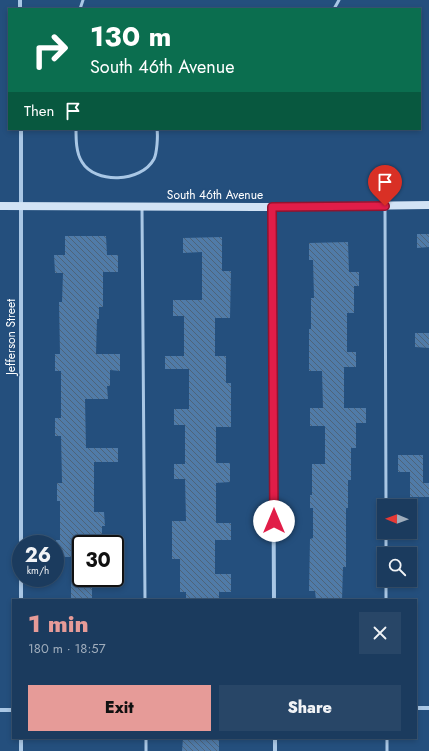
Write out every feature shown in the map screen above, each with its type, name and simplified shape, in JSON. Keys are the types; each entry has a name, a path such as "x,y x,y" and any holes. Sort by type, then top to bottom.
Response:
{"street":[{"name":"Jefferson Street","path":"21,130 21,535"},
{"name":"South 46th Avenue","path":"0,206 272,207 429,205"},
{"path":"272,207 274,599"},
{"path":"21,587 21,599"},
{"path":"417,708 429,708"},
{"path":"0,710 12,710"},
{"path":"21,739 21,751"},
{"path":"275,739 275,751"}],"lane":[{"path":"76,130 77,145 82,162 94,173 115,178 133,176 145,169 154,159 157,130"},
{"path":"385,206 386,499"},
{"path":"142,207 145,599"},
{"path":"386,587 386,599"},
{"path":"146,739 146,751"},
{"path":"387,739 387,751"}],"building":[{"path":"417,234 429,234 429,247 417,248"},
{"path":"65,236 106,236 107,255 118,255 118,272 103,272 103,307 99,307 99,319 97,319 96,354 120,354 120,371 110,370 110,386 107,386 108,399 85,399 86,448 118,448 118,462 94,462 94,512 104,512 105,526 102,526 102,535 72,535 72,557 64,557 64,535 60,535 60,501 57,501 57,483 62,483 61,436 55,436 55,418 61,418 61,371 55,371 55,354 60,354 59,302 62,302 63,273 55,273 54,255 65,255"},
{"path":"222,237 222,271 231,271 230,318 215,318 215,356 226,356 226,383 231,383 231,427 216,427 216,463 230,463 230,482 216,483 216,523 231,523 231,540 215,540 215,574 231,574 231,592 219,592 219,599 186,599 186,592 180,592 180,559 172,559 172,521 186,521 185,479 174,479 174,464 185,464 185,425 174,425 174,409 189,409 189,369 165,369 165,356 184,356 184,316 173,316 173,300 202,300 202,252 183,253 183,238"},
{"path":"348,242 349,272 359,272 359,286 354,286 354,313 347,313 347,352 356,352 356,367 344,367 344,408 366,408 366,423 356,423 356,448 351,448 351,480 348,480 348,508 346,508 346,567 343,567 342,599 316,599 315,591 309,591 310,539 313,538 313,508 310,508 310,495 312,495 312,464 325,464 325,426 310,426 310,408 323,408 322,371 309,371 311,298 314,298 313,260 309,260 309,243"},
{"path":"415,333 429,333 429,348 415,347"},
{"path":"398,455 423,455 423,483 429,483 429,497 410,497 410,472 398,472"},
{"path":"71,578 72,587 92,587 92,599 71,599"},
{"path":"183,739 219,739 219,751 182,751"}],"route":[{"path":"274,521 272,207 385,206"}]}
